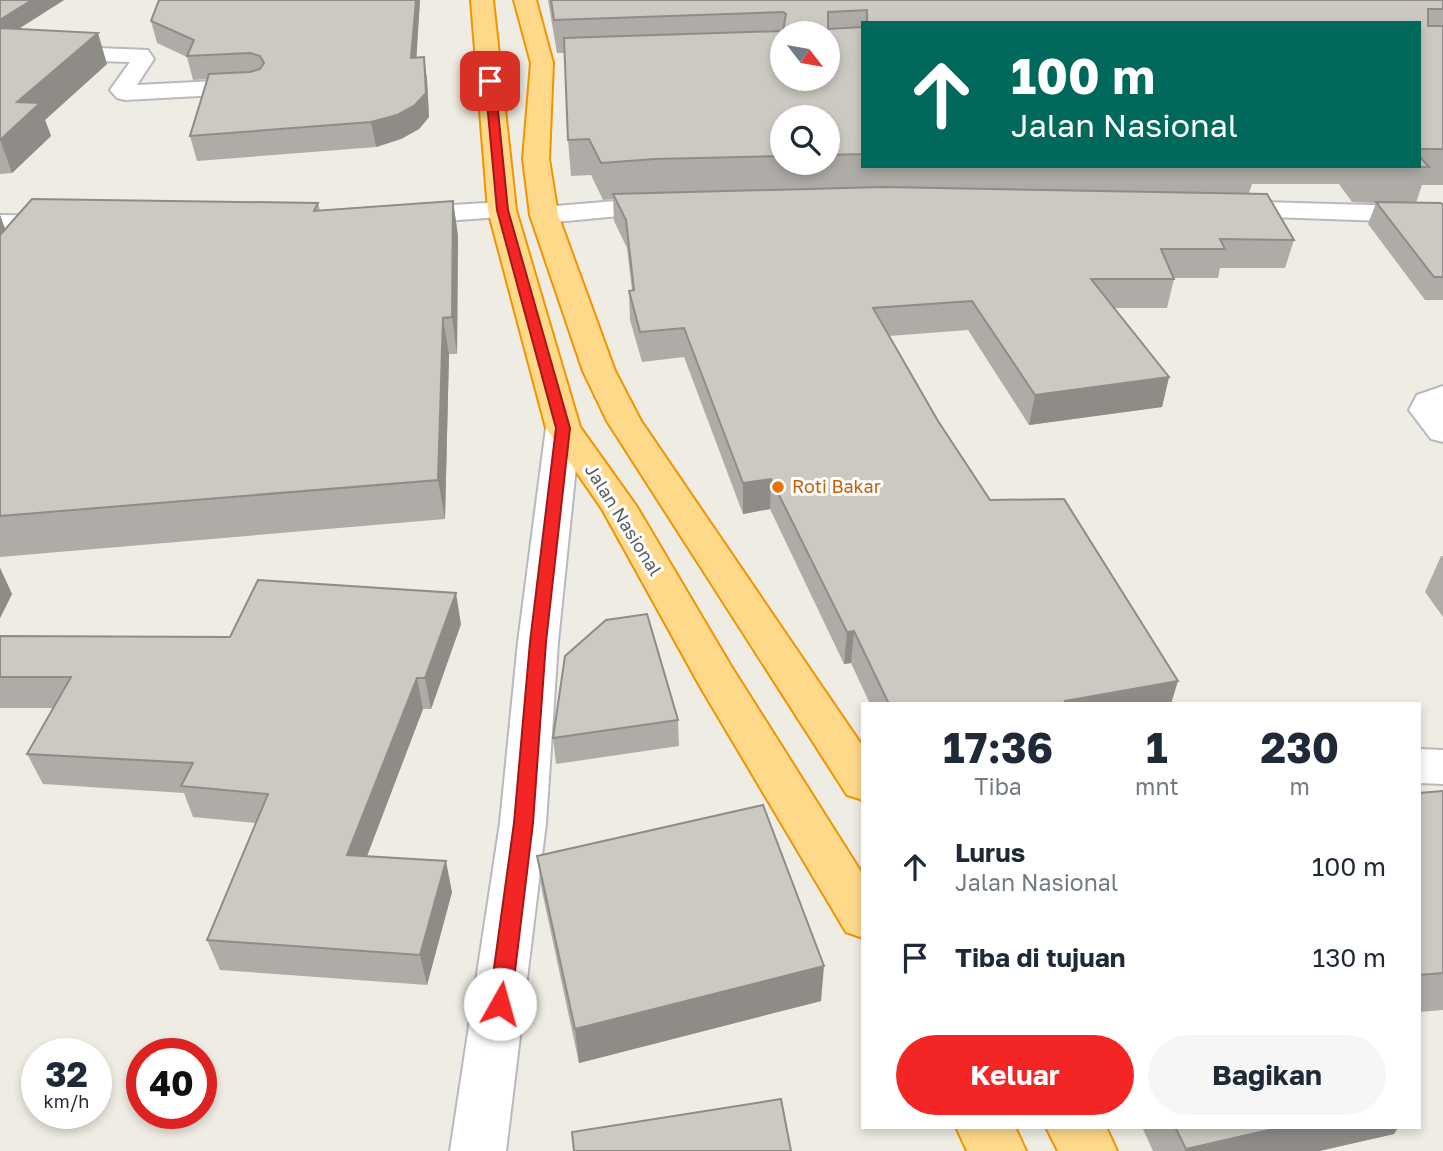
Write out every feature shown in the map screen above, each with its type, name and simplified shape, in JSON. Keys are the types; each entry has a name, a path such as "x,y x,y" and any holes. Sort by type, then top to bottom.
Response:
{"highway":[{"name":"Jalan Nasional","path":"482,0 500,186 563,428 619,507 716,677 861,914"},
{"path":"525,0 542,63 538,167 544,215 599,371 624,421 861,780"},
{"path":"542,63 570,62"},
{"path":"985,1129 998,1151"},
{"path":"1075,1129 1089,1151"}],"street":[{"path":"0,51 140,55 143,59 122,90 125,93 254,86"},
{"path":"383,217 500,186"},
{"path":"544,215 644,205 694,204"},
{"path":"1199,208 1443,215"},
{"path":"0,223 89,224"},
{"path":"9,254 35,224"},
{"path":"1443,396 1429,402 1426,410 1443,432"},
{"path":"478,1151 523,823 538,642 563,428"},
{"path":"1421,766 1443,766"}],"building":[{"path":"0,0 32,0 0,20"},
{"path":"159,0 416,0 411,58 424,57 426,93 415,105 397,115 371,122 190,136 209,74 250,72 260,69 264,63 260,56 250,53 187,56 194,40 151,21"},
{"path":"551,0 1443,0 1443,9 1428,9 1428,26 1443,26 1443,149 1421,149 1421,21 867,21 867,10 828,12 828,21 785,21 786,14 554,20"},
{"path":"861,27 861,154 840,155 840,105 770,105 770,156 601,163 589,139 568,140 564,38 770,31 770,91 840,91 840,28"},
{"path":"0,28 98,33 17,102 40,103 0,140"},
{"path":"1421,158 1429,167 1421,167"},
{"path":"883,187 1267,194 1294,240 1220,239 1225,249 1161,249 1174,279 1091,279 1169,377 1035,395 972,301 873,308 938,421 990,500 1064,499 1178,681 1066,702 888,702 854,631 847,632 771,479 743,483 684,328 640,332 629,291 634,290 626,220 613,194"},
{"path":"32,199 318,203 314,211 453,201 452,317 443,318 438,480 0,516 0,235"},
{"path":"1376,202 1443,205 1443,277 1434,277"},
{"path":"258,580 456,593 425,678 417,678 347,855 446,861 420,955 207,940 268,794 181,786 193,763 27,754 71,677 0,677 0,636 230,637"},
{"path":"647,614 678,720 553,738 565,656 606,620"},
{"path":"1443,791 1443,973 1421,975 1421,793"},
{"path":"763,805 824,966 575,1029 537,856"},
{"path":"781,1099 791,1151 574,1151 572,1132"},
{"path":"1176,1129 1273,1129 1186,1149"}],"place":[{"name":"Roti Bakar","path":"778,487"}],"route":[{"path":"490,81 502,210 563,428 538,642 523,823 500,1004"}]}
